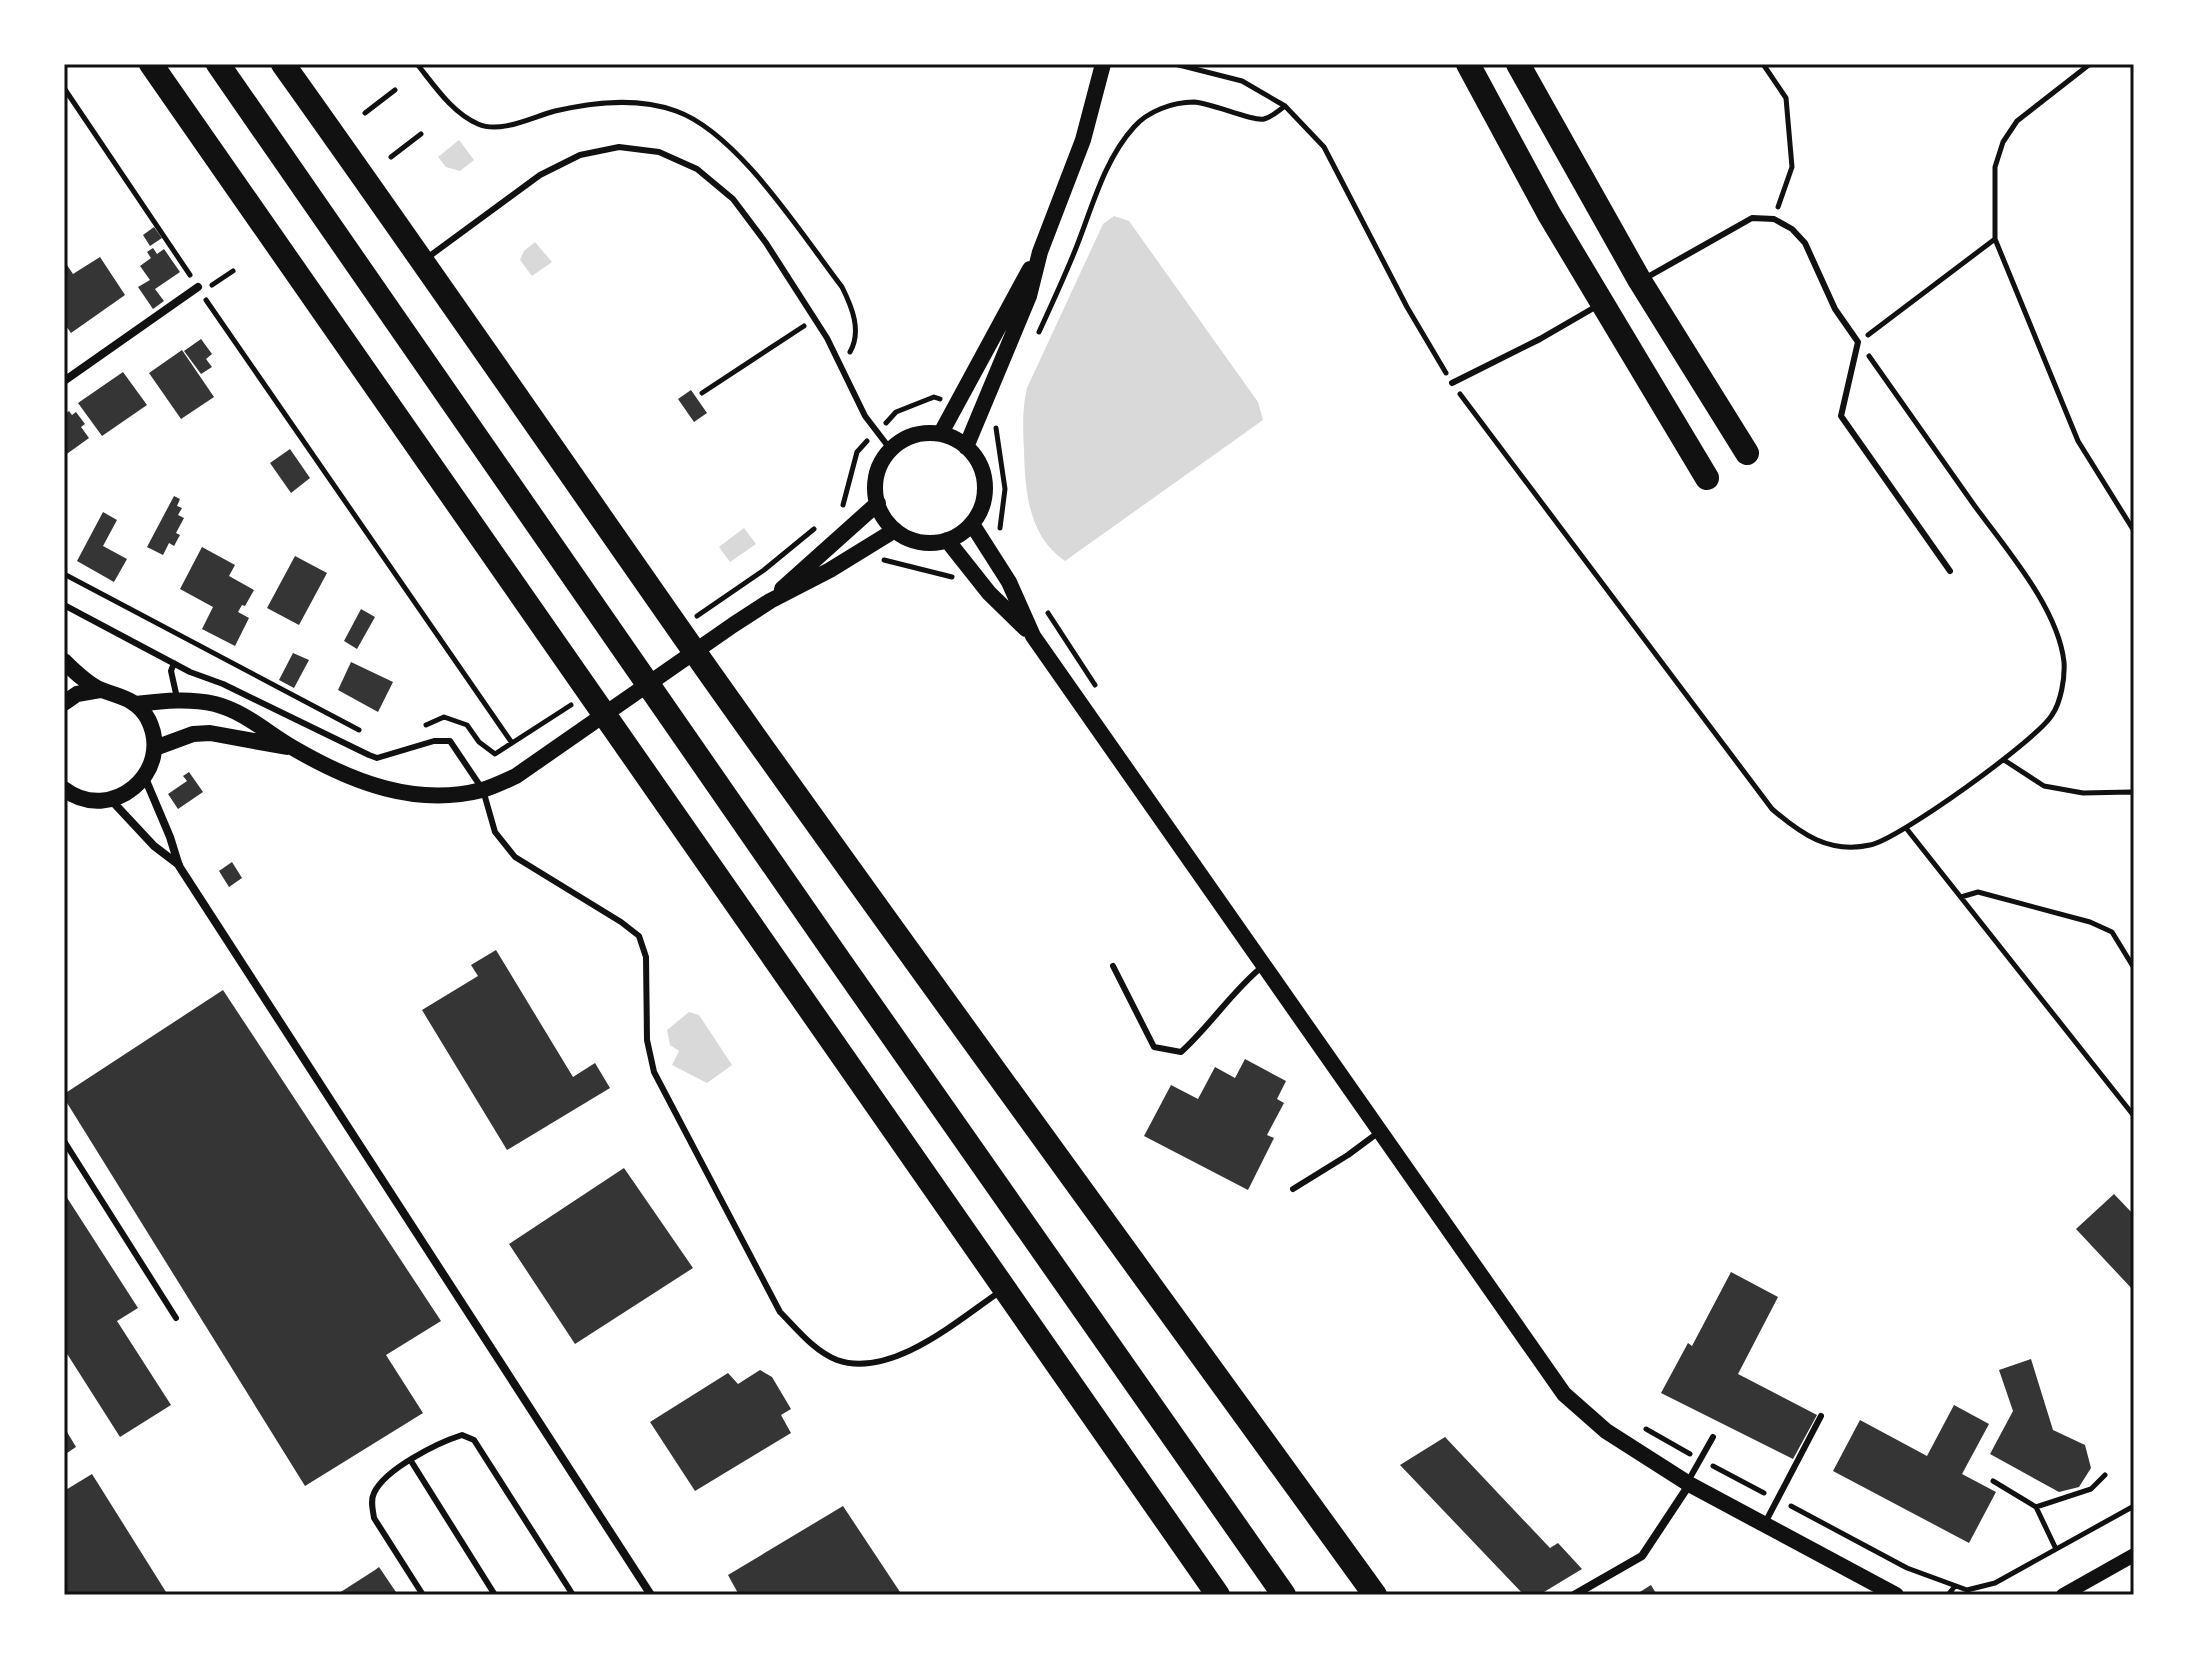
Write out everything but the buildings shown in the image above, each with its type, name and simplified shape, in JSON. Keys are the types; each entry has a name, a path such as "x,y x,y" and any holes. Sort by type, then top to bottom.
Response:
{"highway":[{"path":"151,64 1218,1595"},
{"path":"218,64 1284,1595"},
{"path":"283,64 424,260 675,624 1375,1595"},
{"path":"1468,64 1549,214 1707,478"},
{"path":"1518,64 1640,281 1747,453"}],"main road":[{"path":"966,447 1029,296 1040,252 1083,140 1103,64"},
{"path":"941,433 1040,252"},
{"path":"921,433 941,433 966,447 975,456 985,480 984,502 972,524 947,540 917,541 895,530 878,503 876,478 891,450 921,433"},
{"path":"770,601 878,503"},
{"path":"972,524 997,547 1033,636"},
{"path":"136,704 191,699 235,711 267,728 293,748 358,781 398,794 446,796 483,790 516,776 770,601 830,570 895,530"},
{"path":"947,540 989,593 1033,636 1564,1394 1606,1431 1688,1484 1896,1595"},
{"path":"64,661 82,679 100,690 119,694 136,704 147,718 155,748 145,778 130,792 112,801 68,796"},
{"path":"64,703 77,694 100,690"},
{"path":"155,748 193,734 210,733 293,748"}],"street":[{"path":"64,381 198,287"},
{"path":"145,778 179,866 651,1595"},
{"path":"112,801 154,846 179,866"},
{"path":"1574,1595 1642,1556 1688,1484"},
{"path":"2063,1595 2134,1555"}],"lane":[{"path":"424,260 540,175 580,155 619,147 659,152 697,169 733,199 766,243 815,319 865,416 891,450"},
{"path":"1640,281 1752,218 1774,219 1792,229 1805,243 1835,309 1858,342 1841,416 1950,571"},
{"path":"1452,383 1602,304"},
{"path":"64,605 174,663 377,758 434,741 450,741 483,790 495,832 515,857 639,936 646,957 647,1040 654,1072 780,1312 808,1341 838,1360 873,1363 917,1348 1005,1288"},
{"path":"174,663 171,671 177,700"},
{"path":"1113,966 1154,1047 1181,1052 1207,1029 1243,982 1263,966"},
{"path":"1293,1189 1379,1132"},
{"path":"64,1141 176,1318"},
{"path":"1764,1525 1821,1416"},
{"path":"423,1595 374,1518 371,1503 386,1476 441,1441 462,1435 474,1440 573,1595"},
{"path":"1688,1484 1713,1437"},
{"path":"411,1461 495,1595"}],"path":[{"path":"1175,64 1242,81 1285,106 1324,147 1407,307 1452,383 1772,809 1802,835 1842,848 1872,845 1906,828 2004,760 2026,744 2053,715 2061,692 2064,663 2053,621 2021,571 1858,342 1995,239"},
{"path":"1763,64 1786,98 1792,167 1774,219"},
{"path":"2090,64 2017,121 2003,142 1995,167 1995,239 2078,441 2134,531"},
{"path":"64,88 198,287"},
{"path":"365,113 395,90"},
{"path":"1034,343 1074,253 1096,193 1118,149 1134,126 1175,103 1196,102 1224,107 1260,120 1269,118 1285,106"},
{"path":"391,157 421,134"},
{"path":"233,271 201,292 512,743 495,754 479,742 467,725 444,717 419,727"},
{"path":"840,366 853,348 856,330 854,309 842,287"},
{"path":"702,393 815,319"},
{"path":"995,423 1005,489 997,547"},
{"path":"853,523 843,507 857,452 877,432"},
{"path":"869,547 878,559 954,577 968,567"},
{"path":"64,574 369,735"},
{"path":"1044,608 1103,696"},
{"path":"2004,760 2044,786 2083,793 2134,794"},
{"path":"1906,828 2134,1116"},
{"path":"1961,897 1978,892 2090,922 2112,932 2134,968"},
{"path":"1635,1423 1907,1568 1965,1592 1995,1583 2134,1506"},
{"path":"2036,1507 2091,1489 2105,1475"},
{"path":"1993,1481 2036,1507 2056,1549"},
{"path":"1948,1595 1955,1586"}],"shaded area":[{"path":"459,140 474,160 460,171 446,167 438,157"},
{"path":"1114,216 1129,221 1258,402 1263,420 1065,561 1043,539 1031,511 1025,465 1024,403 1027,388 1103,224"},
{"path":"535,242 552,262 532,276 520,260 524,251"},
{"path":"744,528 756,544 730,562 719,547"},
{"path":"689,1012 699,1015 732,1065 707,1083 672,1065 679,1051 670,1045 667,1030"}]}
